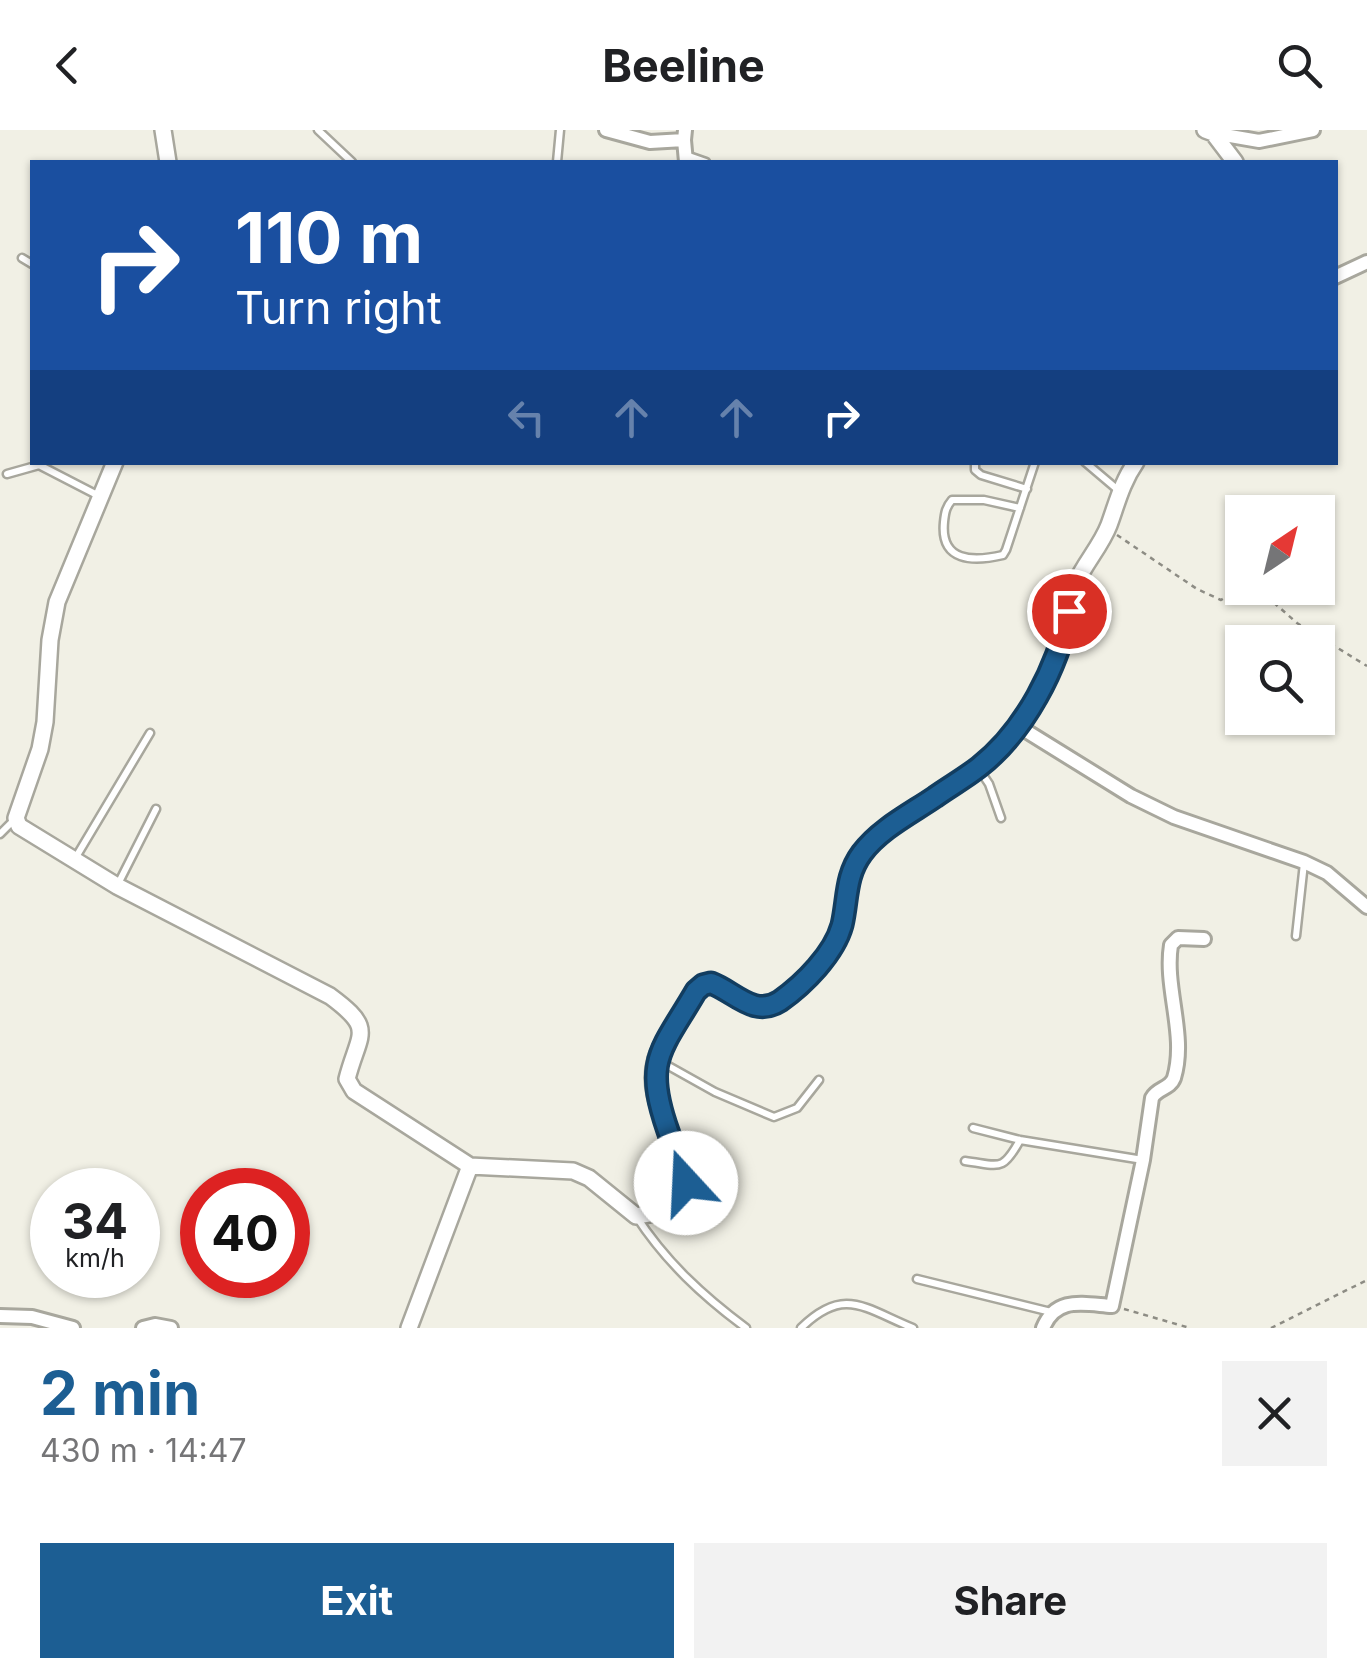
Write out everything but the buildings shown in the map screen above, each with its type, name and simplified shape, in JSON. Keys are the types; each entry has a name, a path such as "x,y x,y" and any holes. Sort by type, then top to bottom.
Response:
{"street":[{"path":"163,130 168,160"},
{"path":"606,130 685,147"},
{"path":"1209,131 1260,141 1314,130"},
{"path":"1209,131 1231,160"},
{"path":"1338,276 1367,262"},
{"path":"114,465 57,602 50,640 45,722 28,789 16,818 25,832 117,886 330,996 360,1022 361,1037 347,1078 354,1091 470,1166 573,1171 589,1178 636,1216 668,1211 682,1201 686,1183 683,1161 670,1138 656,1094 656,1059 703,985 719,986 752,1007 781,1000 836,942 847,884 853,865 866,847 978,768 1018,726 1064,639 1076,584 1108,528 1119,492 1134,465"},
{"path":"1018,726 1174,818 1304,862 1327,874 1367,907"},
{"path":"1043,1328 1051,1312 1066,1303 1112,1306 1152,1098 1174,1078 1178,1036 1171,945 1178,938 1204,939"},
{"path":"409,1328 470,1166"},
{"path":"0,1316 32,1317 73,1328"},
{"path":"143,1328 155,1324 170,1328"}],"lane":[{"path":"318,130 350,160"},
{"path":"557,160 560,130"},
{"path":"22,258 30,263"},
{"path":"6,474 39,465 102,497"},
{"path":"975,465 982,475 1027,489"},
{"path":"1020,508 984,500 952,500 945,510 946,546 955,555 966,558 1003,555 1027,489 1034,465"},
{"path":"1088,465 1119,492"},
{"path":"74,862 150,734"},
{"path":"978,768 989,784 1001,818"},
{"path":"117,886 156,809"},
{"path":"0,834 16,818"},
{"path":"1296,936 1304,862"},
{"path":"656,1059 715,1092 774,1117 797,1108 819,1080"},
{"path":"973,1128 1020,1140 1143,1160"},
{"path":"965,1161 1000,1165 1007,1162 1020,1140"},
{"path":"636,1216 654,1245 682,1275 746,1328"},
{"path":"918,1279 1051,1312"},
{"path":"801,1328 818,1311 843,1302 913,1328"}],"path":[{"path":"1108,528 1209,595 1222,600 1233,593 1254,593 1272,601 1297,623 1367,666"},
{"path":"1270,1328 1367,1280"},
{"path":"1112,1306 1190,1328"}],"route":[{"path":"686,1183 683,1161 670,1138 656,1094 656,1059 696,991 711,983 752,1007 768,1006 781,1000 821,962 836,942 853,865 866,847 890,827 978,768 1018,726 1053,664 1064,639 1069,611"}]}
